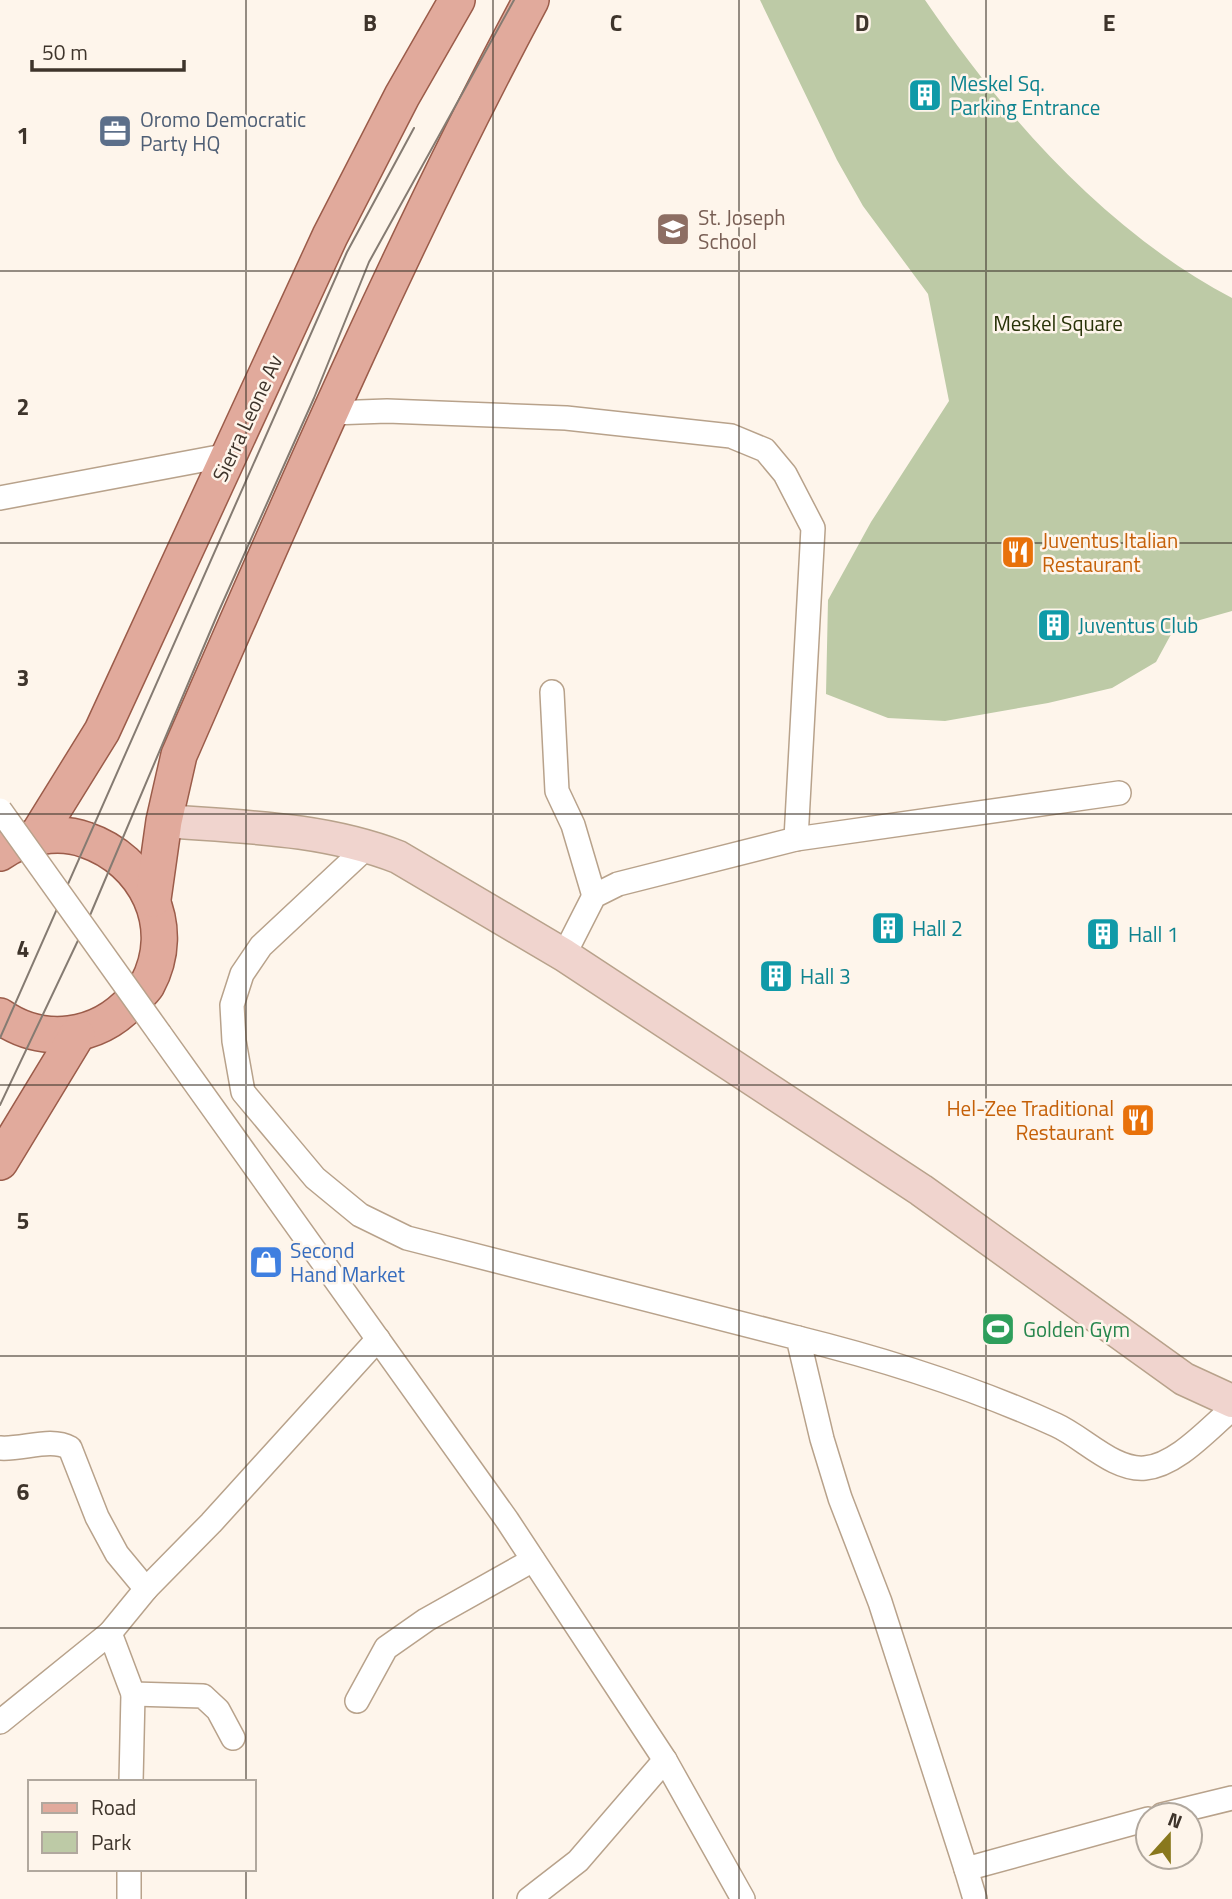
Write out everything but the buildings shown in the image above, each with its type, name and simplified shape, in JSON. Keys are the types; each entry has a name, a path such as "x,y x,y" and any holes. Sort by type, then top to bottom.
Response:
{"main road":[{"name":"Sierra Leone Av","path":"37,836 102,731 330,236 402,96 457,0"},
{"path":"0,1016 14,1026 45,1035 77,1035 118,1017 147,985 159,943 153,899 164,821 179,755 401,256 464,125 531,0"},
{"path":"0,853 37,836 73,835 107,847 134,869 153,899"},
{"path":"0,1162 77,1035"}],"street":[{"path":"332,414 387,411 566,418 731,436 765,450 785,474 813,528 796,839"},
{"path":"0,498 229,455"},
{"path":"552,692 557,791 573,825 594,895"},
{"path":"564,956 582,914 594,895 618,884 796,839 1119,793"},
{"path":"0,810 533,1560 665,1760 743,1899"},
{"path":"164,821 309,832 368,846 398,857 564,956 921,1190 1184,1379 1232,1401"},
{"path":"368,846 261,946 242,974 232,1006 234,1041 243,1092 315,1178 359,1216 407,1238 798,1338 927,1374 992,1396 1064,1429 1125,1466 1143,1469 1164,1465 1232,1409"},
{"path":"798,1338 840,1498 880,1602 975,1899"},
{"path":"0,1721 110,1633 146,1589 211,1523 378,1339"},
{"path":"0,1448 17,1450 61,1443 70,1448 97,1517 117,1554 146,1589"},
{"path":"357,1701 386,1648 426,1620 533,1560"},
{"path":"110,1633 133,1694 131,1780"},
{"path":"133,1694 203,1696 218,1710 233,1738"},
{"path":"529,1899 578,1861 665,1760"},
{"path":"1204,1805 1232,1798"},
{"path":"966,1869 1134,1823"},
{"path":"129,1899 130,1871"}],"green space":[{"name":"Meskel Square","path":"760,0 925,0 989,86 1061,168 1142,240 1186,271 1232,298 1232,611 1175,627 1156,662 1112,688 1048,703 945,721 888,718 826,694 828,600 871,522 949,401 928,294 863,206 837,160"}],"tram line":[{"path":"0,1105 91,913 218,613 314,398 369,262 514,0"},
{"path":"0,1038 347,252 414,128"}],"place":[{"name":"Meskel Sq. Parking Entrance","path":"925,95"},
{"name":"Oromo Democratic Party HQ","path":"115,131"},
{"name":"St. Joseph School","path":"673,229"},
{"name":"Juventus Italian Restaurant","path":"1018,552"},
{"name":"Juventus Club","path":"1054,625"},
{"name":"Hall 2","path":"888,928"},
{"name":"Hall 1","path":"1103,934"},
{"name":"Hall 3","path":"776,976"},
{"name":"Hel-Zee Traditional Restaurant","path":"1138,1120"},
{"name":"Second Hand Market","path":"266,1262"},
{"name":"Golden Gym","path":"998,1329"}]}
